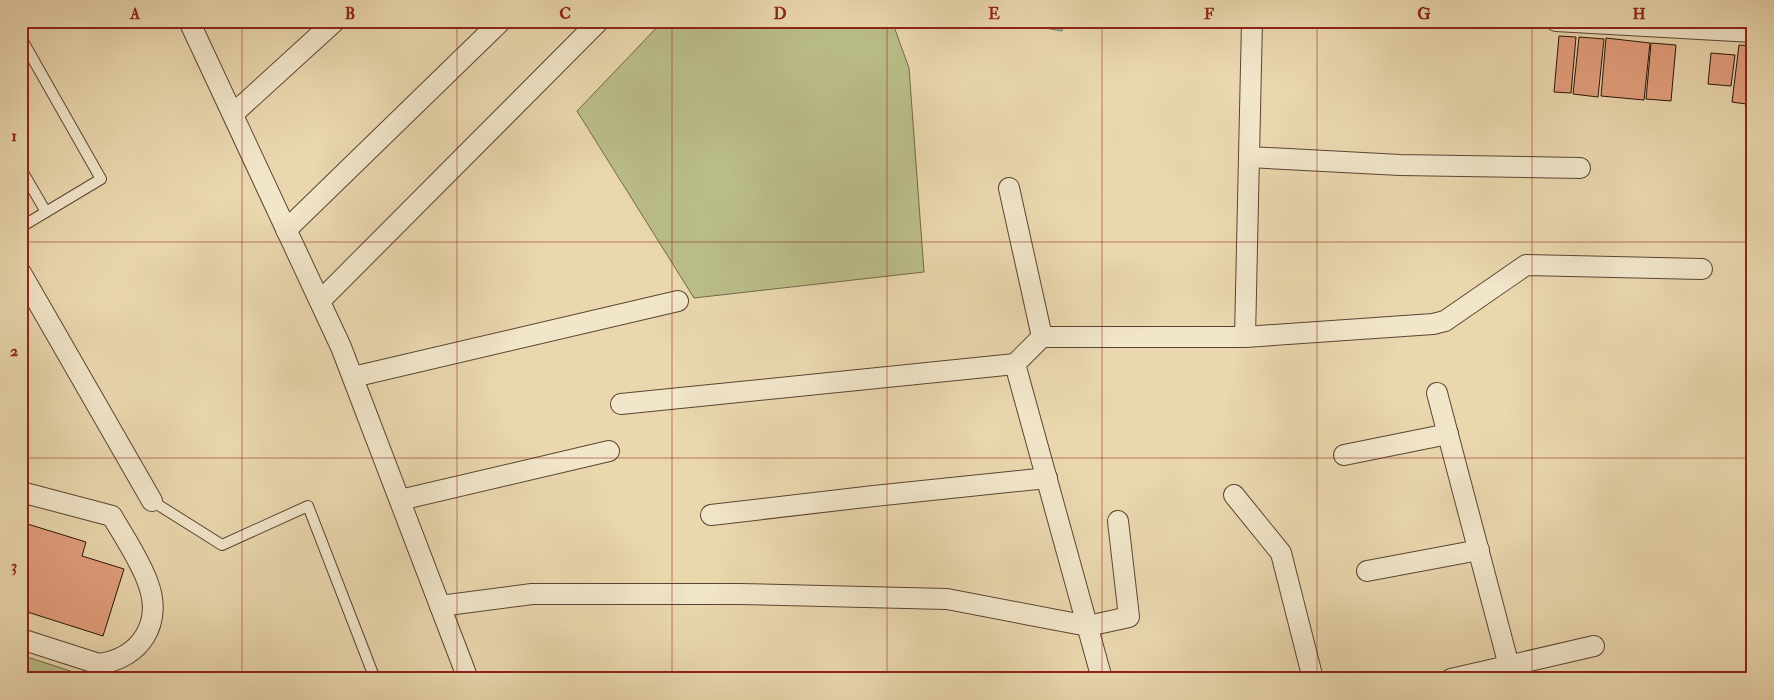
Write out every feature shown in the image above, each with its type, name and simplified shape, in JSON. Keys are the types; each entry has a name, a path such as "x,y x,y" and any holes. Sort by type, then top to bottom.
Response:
{"street":[{"path":"233,114 336,21"},
{"path":"286,230 500,21"},
{"path":"320,301 599,21"},
{"path":"1245,337 1252,21"},
{"path":"1556,21 1753,32"},
{"path":"189,22 320,301 353,377 468,679"},
{"path":"1249,157 1400,165 1580,168"},
{"path":"1010,188 1042,337"},
{"path":"621,404 1015,364 1042,337 1245,337 1433,324 1444,321 1526,265 1702,269"},
{"path":"21,273 152,501"},
{"path":"353,377 678,301"},
{"path":"1015,364 1102,679"},
{"path":"1438,392 1509,666"},
{"path":"1344,455 1448,434"},
{"path":"400,500 608,451"},
{"path":"711,515 1047,478"},
{"path":"21,492 112,516 146,576 153,604 151,621 144,639 130,653 113,662 99,664 21,639"},
{"path":"1234,495 1281,553 1313,679"},
{"path":"440,606 532,594 740,594 947,599 1088,626 1129,617 1118,521"},
{"path":"1368,571 1479,550"},
{"path":"1451,679 1594,646"}],"lane":[{"path":"21,38 101,179 21,227"},
{"path":"21,169 46,212"},
{"path":"152,501 222,545 308,506 375,679"}],"green space":[{"path":"663,21 892,21 909,68 924,272 694,298 577,111"},
{"path":"21,655 95,679 24,679 21,677"}],"water":[{"path":"1004,21 1062,21 1062,31"}],"building":[{"path":"1559,36 1576,37 1571,93 1554,92"},
{"path":"1579,37 1604,39 1598,97 1573,94"},
{"path":"1606,38 1650,43 1644,100 1601,96"},
{"path":"1651,43 1676,45 1671,101 1646,99"},
{"path":"1739,45 1753,46 1753,105 1732,102"},
{"path":"1711,53 1735,55 1731,86 1708,84"},
{"path":"21,522 86,542 82,556 124,569 103,636 21,610"}]}
